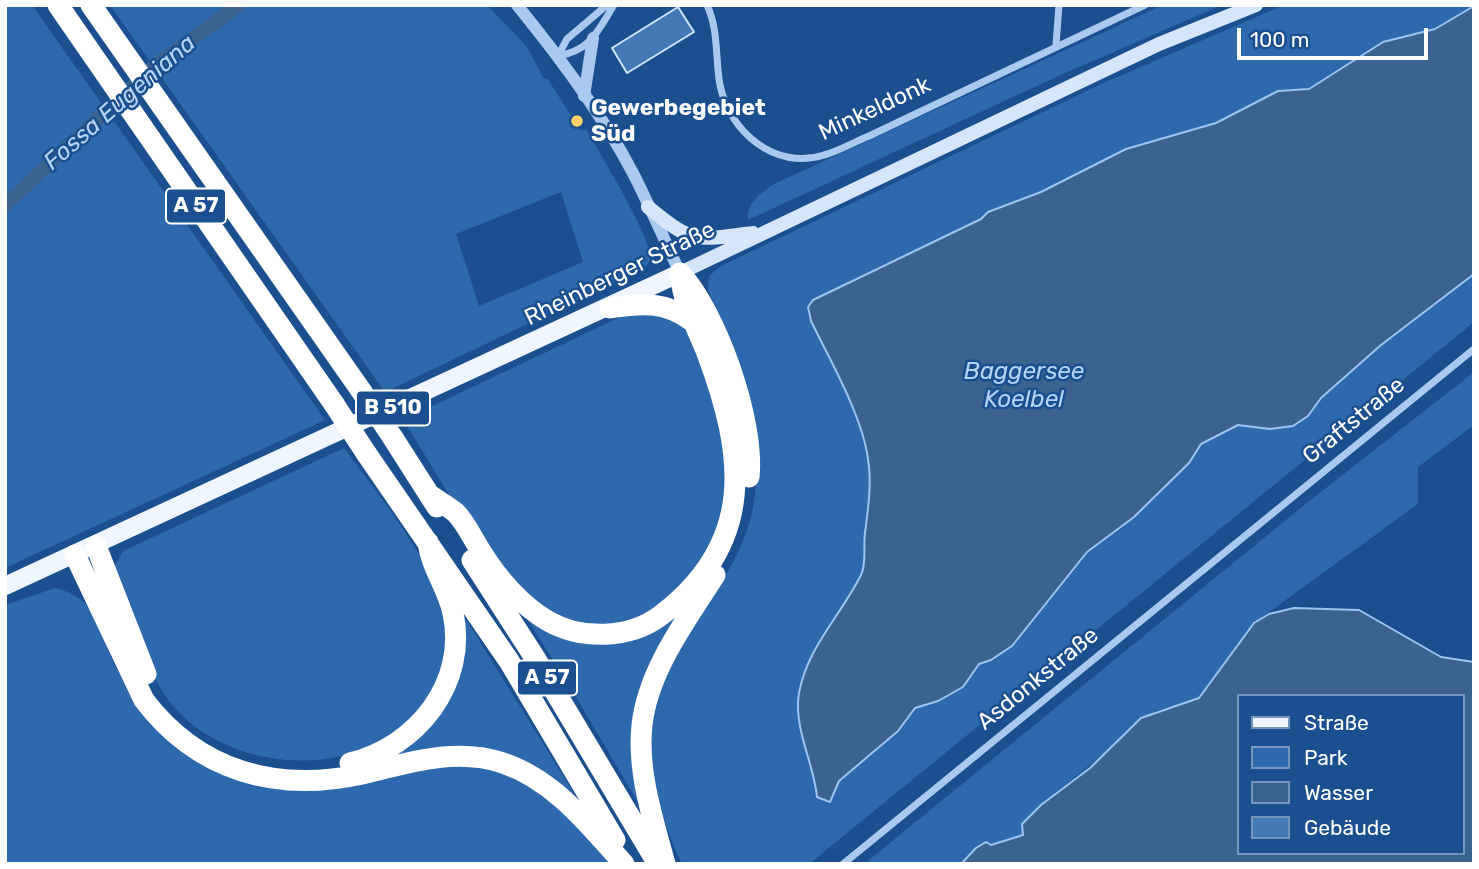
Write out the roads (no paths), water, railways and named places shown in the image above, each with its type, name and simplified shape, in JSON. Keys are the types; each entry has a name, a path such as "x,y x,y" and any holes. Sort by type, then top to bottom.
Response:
{"highway":[{"name":"A 57","path":"91,5 393,438 535,658 658,864"},
{"name":"A 57","path":"63,12 509,661 626,864"},
{"path":"430,495 457,514 488,563 523,602 551,623 584,634 628,631 654,620 674,605 704,571 721,543 736,492 737,468 733,438 706,351 683,296 680,273"},
{"path":"665,864 648,797 641,755 642,725 647,700 674,640 727,558 744,515 751,466 749,435 715,328 695,289 680,273"},
{"path":"610,308 648,303 663,305 692,321"},
{"path":"96,546 133,645 162,705 204,742 234,756 260,764 312,768 371,757 396,744 437,704 449,679 456,638 453,612 443,584 430,561 429,542"},
{"path":"75,555 144,701 158,719 192,749 235,769 296,781 323,781 441,757 492,760 535,778 566,801 626,864"}],"main road":[{"name":"Rheinberger Straße","path":"5,586 610,308 765,231 1159,44 1256,5"},
{"path":"648,207 680,233 702,239 765,231"}],"street":[{"path":"517,5 558,56 622,155 680,273"},
{"path":"558,56 567,39 607,5"},
{"path":"558,56 579,52 593,38 614,5"},
{"name":"Minkeldonk","path":"707,5 715,28 720,83 732,118 750,139 764,148 796,157 823,156 1144,5"},
{"path":"1056,45 1059,5"},
{"path":"584,96 593,38"},
{"name":"Graftstraße","path":"1258,523 1474,349"},
{"name":"Asdonkstraße","path":"843,864 1258,523"}],"water":[{"name":"Baggersee Koelbel","path":"1474,6 1474,274 1381,345 1321,398 1308,416 1293,426 1270,429 1238,425 1201,444 1189,463 1134,517 1087,552 1012,646 991,660 979,664 963,687 938,701 915,708 898,731 839,781 830,802 817,797 801,732 799,693 809,661 863,570 870,478 865,442 859,424 811,321 808,307 813,300 981,219 988,212 1041,192 1126,149 1216,123 1278,91 1309,89 1383,42 1435,29"},
{"path":"1294,608 1359,610 1441,657 1474,662 1474,864 961,864 976,848 986,842 991,845 1023,835 1022,824 1041,805 1090,768 1141,718 1199,698 1254,623 1269,614"}],"waterway":[{"name":"Fossa Eugeniana","path":"5,205 156,65 239,5"}],"place":[{"name":"Gewerbegebiet Süd","path":"577,121"}]}
